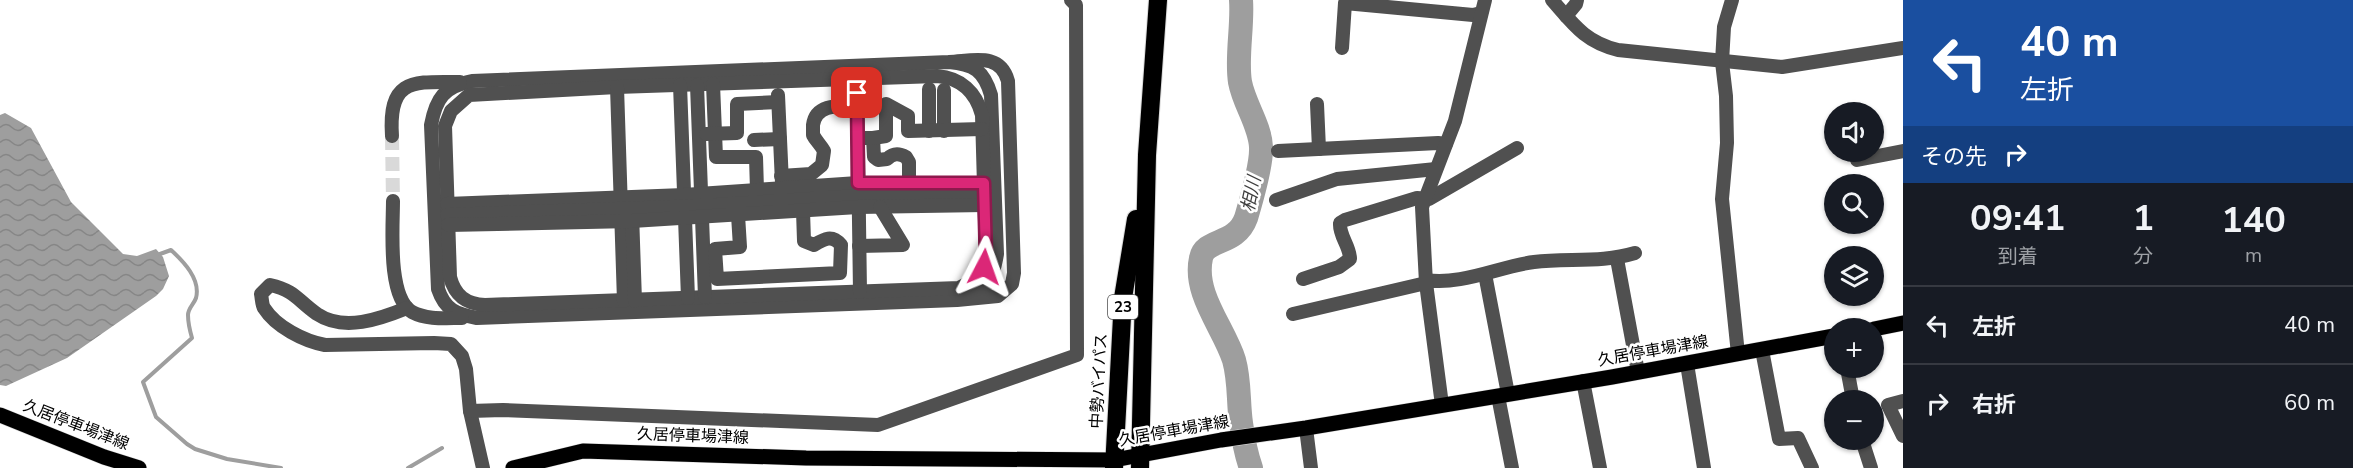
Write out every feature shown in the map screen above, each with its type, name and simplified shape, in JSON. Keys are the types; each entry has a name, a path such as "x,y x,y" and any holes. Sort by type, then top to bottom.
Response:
{"highway":[{"name":"中勢バイパス","path":"1140,462 1147,155 1158,8"},
{"name":"中勢バイパス","path":"1114,464 1123,298 1147,155"}],"main road":[{"path":"1884,326 1903,323"},
{"name":"久居停車場津線","path":"513,468 583,452 631,451 806,458 1114,464 1140,462 1221,440 1503,395 1824,338"},
{"name":"久居停車場津線","path":"0,415 139,468"}],"street":[{"path":"470,411 502,410 878,425 1077,355 1076,5 1071,0"},
{"path":"1552,0 1587,38 1606,47 1764,66 1791,66 1903,48"},
{"path":"1566,16 1577,0"},
{"path":"1732,0 1724,27 1722,62 1727,143 1722,199 1738,354"},
{"path":"1342,48 1345,3 1423,5 1473,15 1483,7"},
{"path":"1442,405 1426,281 1422,207 1455,122 1483,7"},
{"path":"392,136 393,110 402,89 412,83 988,60 996,63 1005,72 1009,95 1014,264 1012,284 998,296 957,300 477,318 425,317 407,308 398,293 395,280 393,201"},
{"path":"949,62 963,63 977,69 988,83 991,95 997,242 994,271 987,284 976,295 957,300"},
{"path":"949,77 968,88 979,105 982,129 986,256 984,267 969,283 950,289 485,305 468,302 456,293 452,285 444,126 450,111 462,100 477,93 777,82 949,77"},
{"path":"856,79 860,292"},
{"path":"472,81 458,84 442,95 436,103 431,125 438,289 442,300 450,310 477,318"},
{"path":"777,82 782,182"},
{"path":"713,84 716,157 756,157 757,190"},
{"path":"680,85 688,298"},
{"path":"697,85 705,297"},
{"path":"622,87 629,301"},
{"path":"928,89 922,106 929,131"},
{"path":"944,90 951,108 944,130"},
{"path":"698,135 737,133 737,104 778,102"},
{"path":"857,138 886,136 886,104 908,116 908,131 982,129"},
{"path":"1317,104 1319,148"},
{"path":"701,206 811,174 822,165 824,151 813,134 814,120 825,107 857,106"},
{"path":"873,138 874,157 878,160 897,154 906,157 909,162 909,183"},
{"path":"754,140 780,139"},
{"path":"1278,151 1438,142 1446,144"},
{"path":"1303,279 1339,267 1350,259 1340,223 1417,198 1424,200 1517,148"},
{"path":"1884,155 1903,151"},
{"path":"1276,200 1337,179 1436,169"},
{"path":"782,182 858,195 880,207 903,245 859,246"},
{"path":"701,206 738,215 803,211 909,183 984,194"},
{"path":"447,215 701,206 858,195 984,194"},
{"path":"880,207 984,194"},
{"path":"738,215 740,247 715,249 717,279 840,273 841,246 836,239 830,238 814,245 804,241 803,211"},
{"path":"1293,314 1426,281 1435,282 1485,274 1535,262 1617,259 1635,253"},
{"path":"1617,259 1638,372"},
{"path":"1485,274 1512,468"},
{"path":"407,308 375,320 345,323 319,315 287,289 270,285 261,294 263,308 288,331 308,342 325,345 451,344 462,356 466,369 470,411 483,468"},
{"path":"1762,350 1779,439 1798,438 1812,468"},
{"path":"1686,364 1704,468"},
{"path":"1583,381 1600,468"},
{"path":"1903,401 1888,405 1903,436"},
{"path":"1306,428 1311,468"},
{"path":"1865,450 1871,468"}],"water":[{"path":"5,113 31,128 71,202 123,254 137,256 156,249 163,257 169,276 163,289 156,296 67,358 6,386 0,385 0,115"}],"waterway":[{"name":"相川","path":"1241,0 1240,82 1260,139 1260,163 1246,218 1235,233 1208,247 1201,258 1200,271 1205,298 1234,360 1242,429 1251,468"},
{"path":"160,254 171,250 176,254 190,271 197,291 188,315 192,338 143,382 156,417 195,449 227,459 281,468"},
{"path":"408,468 442,448"}],"tunnel":[{"path":"392,136 393,201"}],"route":[{"path":"857,93 858,183 984,183 986,256 984,267"}]}
